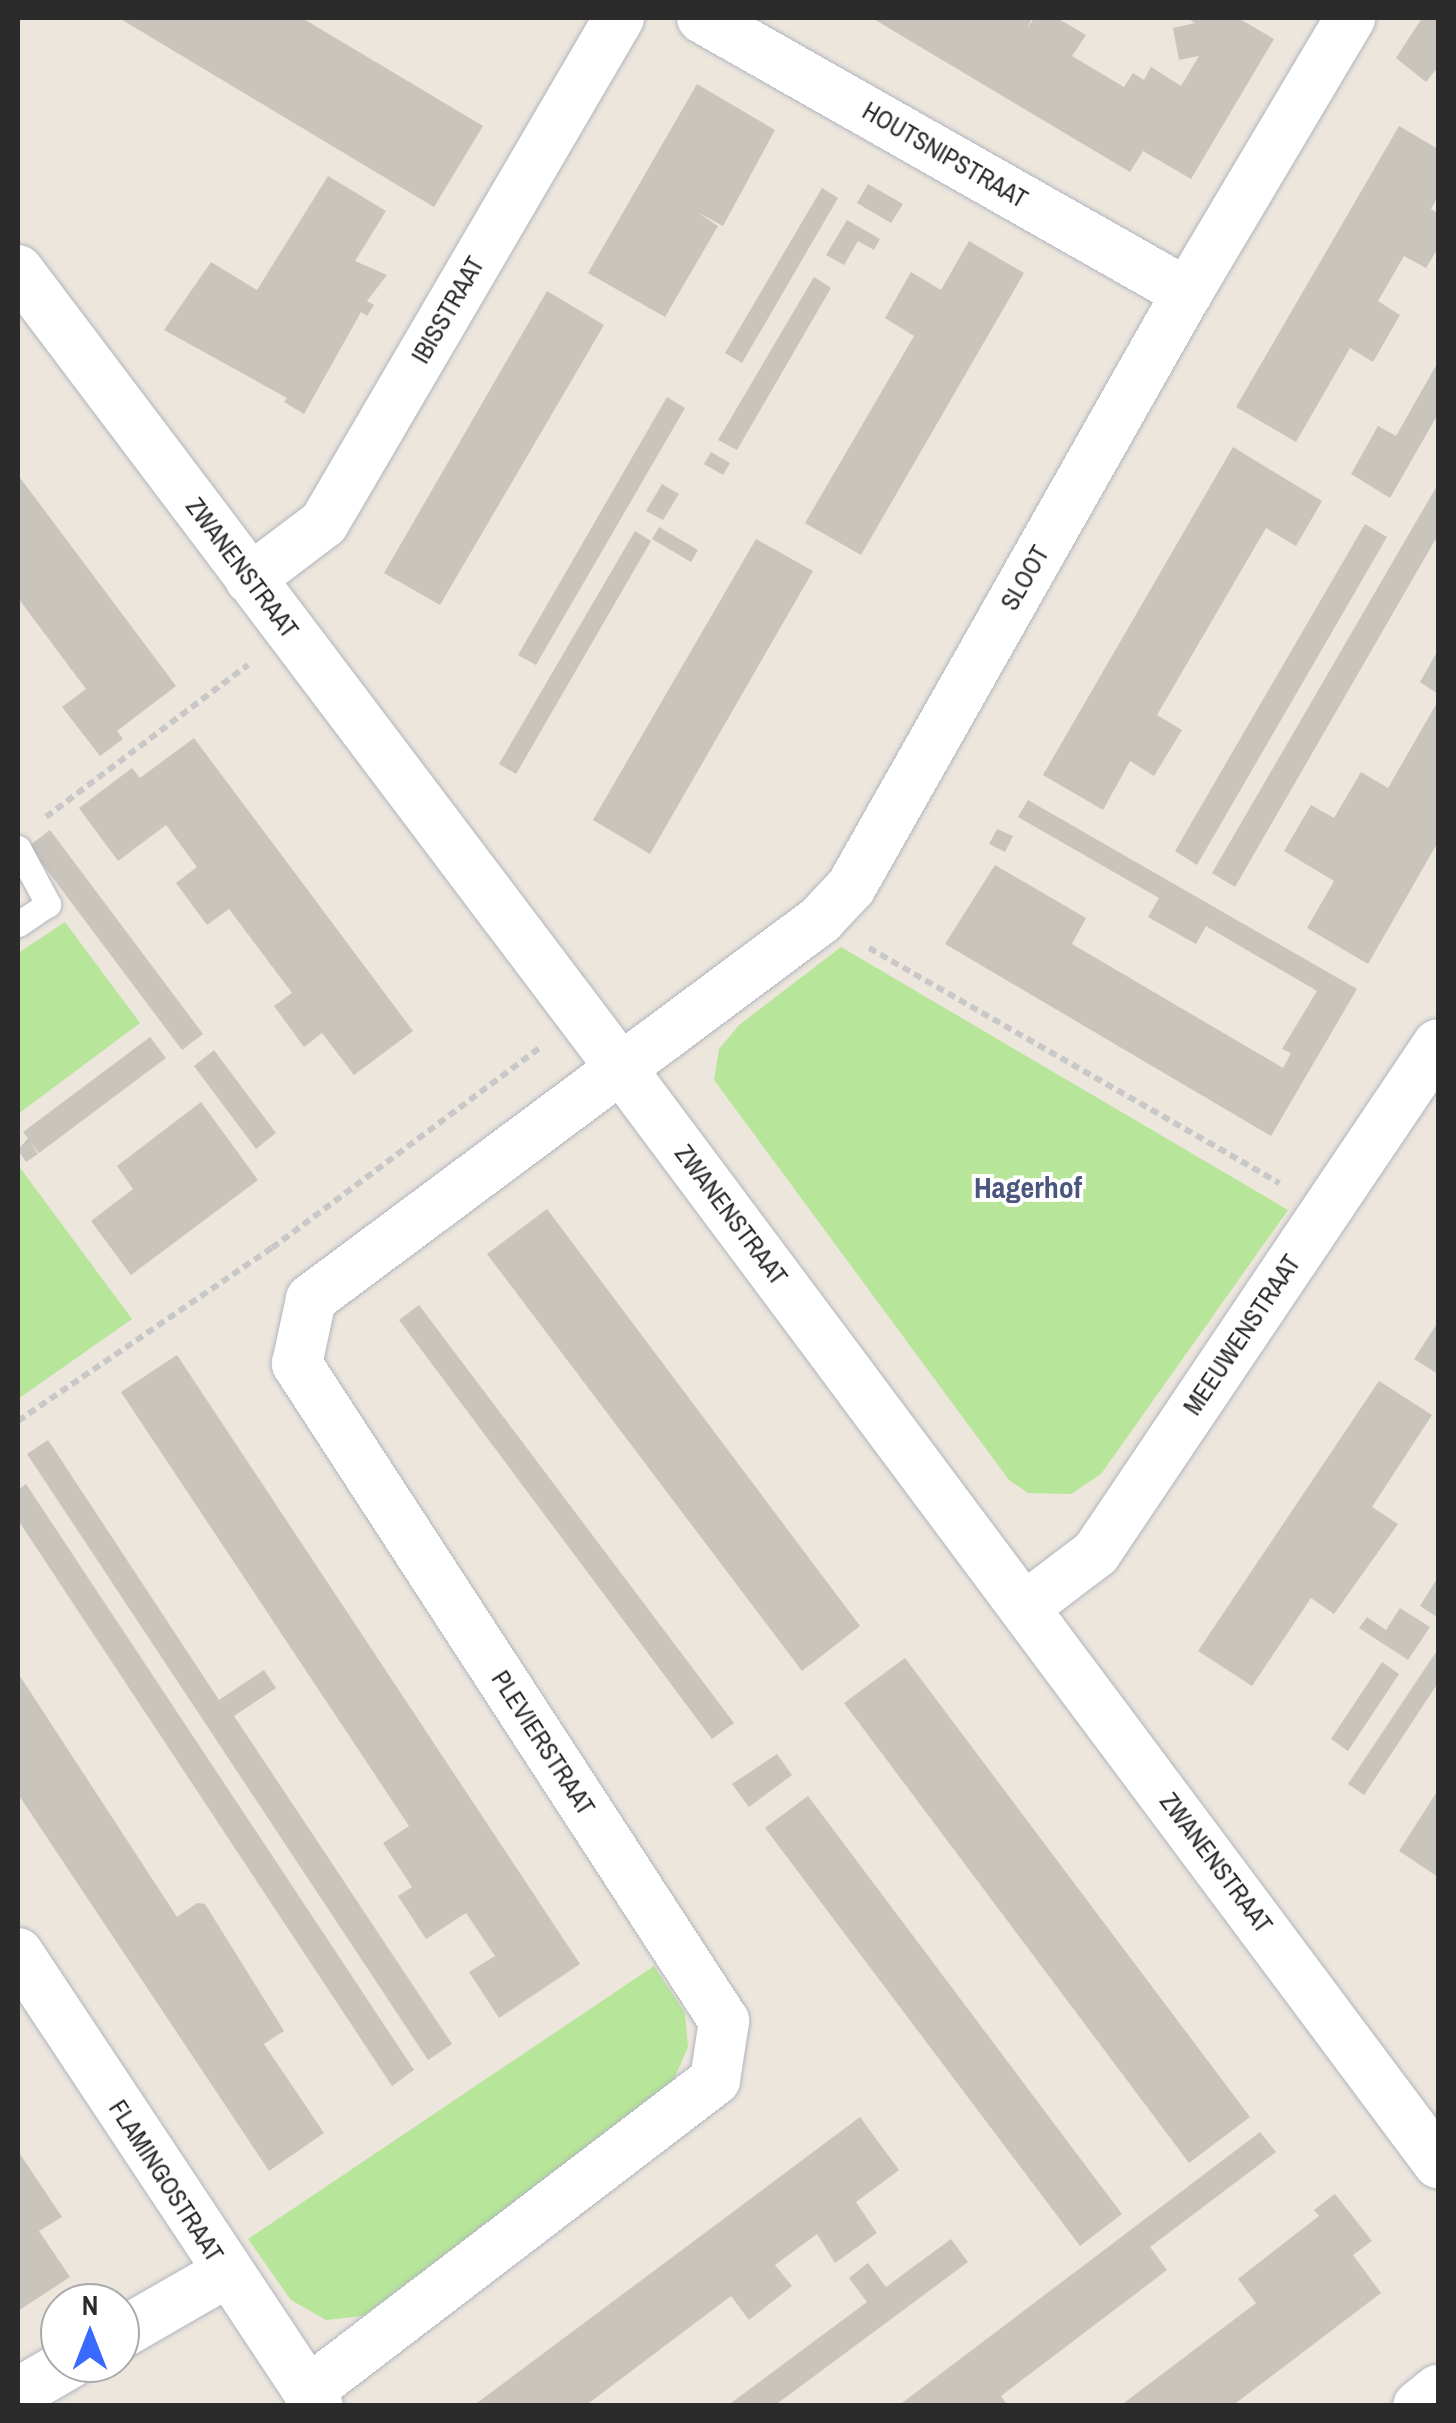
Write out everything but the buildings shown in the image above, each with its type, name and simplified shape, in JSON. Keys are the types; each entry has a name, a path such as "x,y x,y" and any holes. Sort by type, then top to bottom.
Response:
{"street":[{"name":"IBISSTRAAT","path":"250,580 324,522 620,18"},
{"name":"HOUTSNIPSTRAAT","path":"702,18 1187,293"},
{"name":"SLOOT","path":"620,1067 820,920 850,887 1187,293 1350,18"},
{"name":"ZWANENSTRAAT","path":"21,281 620,1067 1025,1607 1430,2132"},
{"name":"MEEUWENSTRAAT","path":"1025,1607 1096,1553 1438,1044"},
{"name":"PLEVIERSTRAAT","path":"313,2398 716,2080 724,2021 297,1364 312,1299 620,1067"},
{"name":"FLAMINGOSTRAAT","path":"18,1953 226,2273 313,2398"},
{"path":"140,2322 226,2273"},
{"path":"18,2393 40,2380"},
{"path":"1418,2406 1438,2390"}],"lane":[{"path":"18,924 48,904 25,838"}],"path":[{"path":"25,838 290,632"},
{"path":"820,920 1326,1210"},
{"path":"18,1421 272,1248 582,1017"}],"green space":[{"path":"65,922 140,1023 18,1114 18,953"},
{"path":"841,947 1288,1210 1101,1474 1071,1494 1028,1493 1009,1480 714,1080 719,1049 739,1025"},
{"path":"18,1165 132,1319 18,1399"},
{"path":"654,1966 685,2013 688,2047 670,2088 363,2316 326,2320 291,2300 248,2239"}],"district":[{"name":"Hagerhof","path":"1028,1187"}]}
